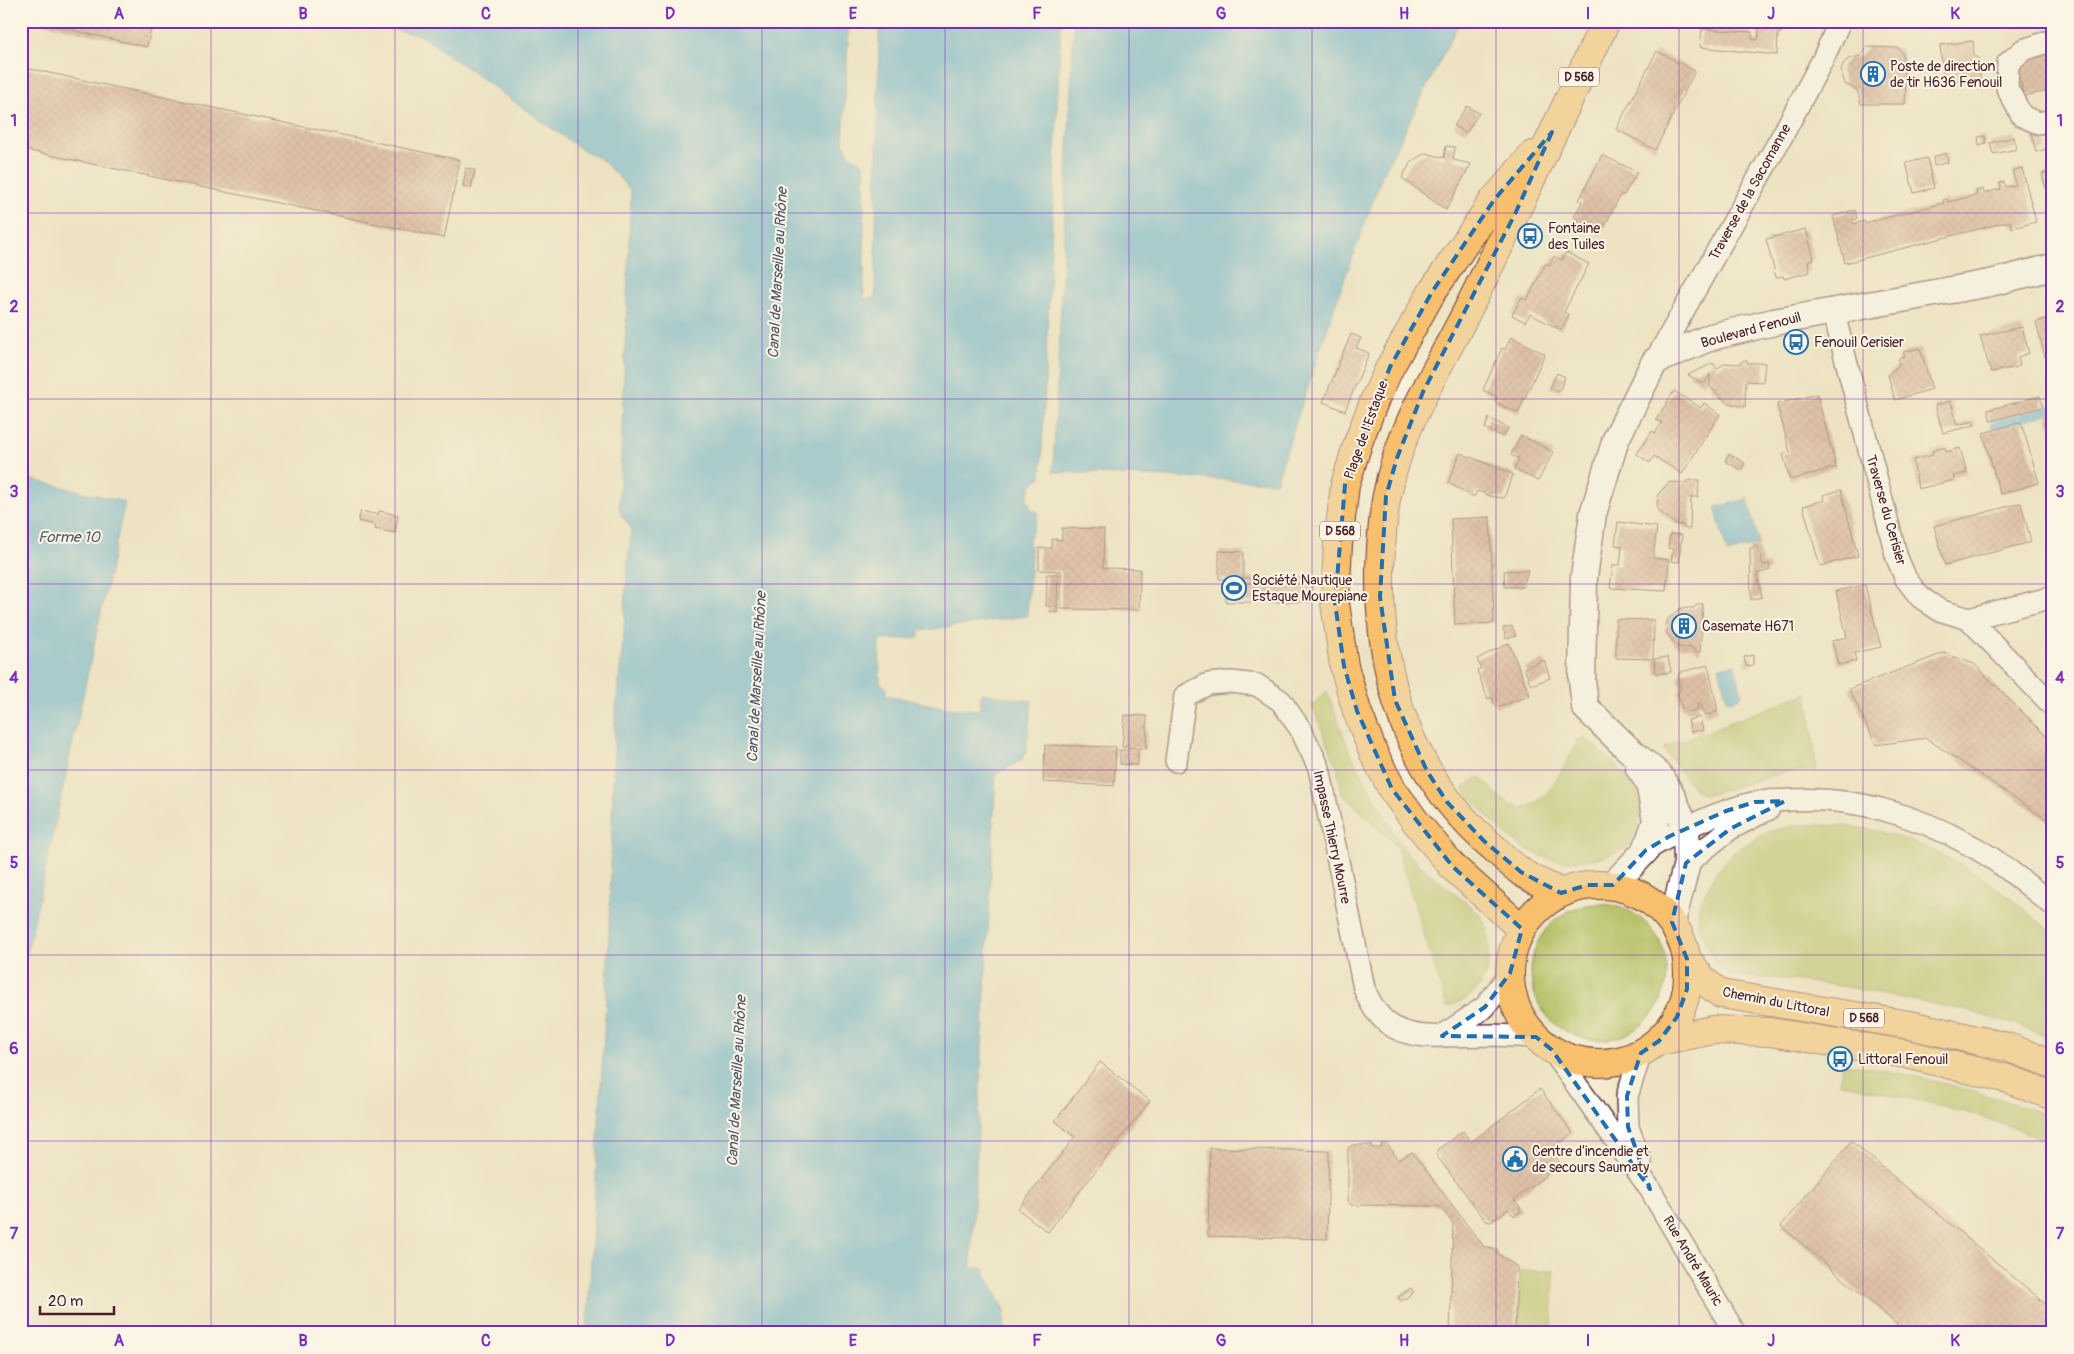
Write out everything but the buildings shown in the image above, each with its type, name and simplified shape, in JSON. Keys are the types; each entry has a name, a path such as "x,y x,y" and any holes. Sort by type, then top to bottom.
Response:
{"main road":[{"name":"Plage de l'Estaque","path":"1561,893 1521,872 1484,841 1447,802 1427,770 1395,700 1386,657 1380,597 1381,546 1386,496 1397,458 1423,392 1516,214 1552,132 1606,21"},
{"name":"Plage de l'Estaque","path":"1522,929 1453,867 1392,789 1374,754 1357,711 1344,666 1336,594 1338,544 1345,485 1359,440 1386,375 1432,292 1494,200 1552,132"},
{"path":"1587,885 1613,886 1646,898 1672,922 1687,958 1687,989 1677,1017 1650,1047 1612,1062 1581,1061 1544,1043 1516,1008 1510,973 1513,950 1522,929 1539,908 1561,893 1587,885"},
{"name":"Chemin du Littoral","path":"1687,958 1703,980 1721,994 1910,1025 2007,1048 2053,1064"},
{"name":"Chemin du Littoral","path":"1650,1047 1713,1030 1770,1032 1906,1054 2008,1079 2053,1096"}],"street":[{"name":"Traverse de la Sacomanne","path":"1656,361 1796,110 1823,59 1840,21"},
{"path":"2053,40 2023,50 2008,63 2007,88 2022,116 2038,123 2053,120"},
{"name":"Boulevard Fenouil","path":"1656,361 1711,337 1774,322 1990,283 2053,267"},
{"name":"Traverse du Cerisier","path":"1833,310 1897,558 1906,579 1920,597 1938,610 1968,619"},
{"path":"1656,361 1616,439 1592,514 1584,578 1582,680 1586,707 1627,748 1659,775 1672,794 1686,828 1687,863 1672,922"},
{"path":"2053,597 1968,619 2053,706"},
{"name":"Impasse Thierry Mourre","path":"1176,761 1185,696 1208,684 1231,682 1257,685 1281,701 1301,730 1319,768 1364,988 1370,1004 1380,1018 1397,1030 1433,1037 1493,1035 1544,1043"},
{"path":"1627,748 1649,783 1653,799 1656,821 1646,850"},
{"path":"1613,886 1646,850 1686,828 1726,811 1755,802 1836,800 1881,810 1929,824 1971,845 2012,872 2053,905"},
{"path":"1687,863 1730,829 1785,801"},
{"path":"1442,1036 1485,1007 1510,973"},
{"name":"Rue André Mauric","path":"1544,1043 1650,1190 1736,1333"},
{"name":"Rue André Mauric","path":"1650,1047 1628,1096 1628,1127 1650,1190"}],"highlighted area":[{"path":"1552,132 1515,214 1423,392 1397,458 1386,496 1380,597 1395,700 1427,771 1447,802 1484,841 1521,872 1561,893 1587,885 1613,885 1646,850 1670,836 1726,811 1755,802 1785,801 1730,829 1686,863 1672,922 1687,959 1687,989 1677,1017 1659,1041 1641,1053 1627,1096 1628,1127 1650,1189 1552,1050 1536,1037 1442,1036 1485,1007 1510,973 1522,929 1453,867 1392,789 1357,711 1344,666 1335,603 1345,485 1390,367 1432,292 1494,200"}],"green space":[{"path":"1327,691 1349,750 1398,840 1408,854 1421,866 1480,914 1487,927 1489,948 1487,973 1478,988 1466,999 1447,1007 1396,846 1342,793 1337,767 1312,705"},
{"path":"1807,693 1817,770 1785,772 1705,796 1694,789 1663,748"},
{"path":"1585,737 1623,772 1636,791 1639,799 1640,817 1636,833 1627,848 1599,857 1575,861 1553,859 1534,853 1516,843 1499,828 1464,790 1465,786 1476,778 1481,778 1500,797 1513,806 1524,807 1534,804 1553,785 1578,740"},
{"path":"1797,825 1861,828 1898,837 1917,844 1953,861 1987,881 2053,933 2053,1039 2014,1024 1968,1011 1841,986 1731,975 1715,963 1699,926 1698,907 1716,872 1732,854 1748,843 1771,831"},
{"path":"1599,904 1625,910 1647,924 1661,946 1667,972 1661,998 1647,1020 1625,1034 1599,1040 1573,1034 1551,1020 1537,998 1531,972 1537,946 1551,924 1573,910"},
{"path":"1843,1064 1922,1078 2053,1116 2053,1144 2042,1138 1965,1112 1839,1083"},
{"path":"1520,1271 1554,1271 1552,1333 1518,1333"}],"water":[{"name":"Canal de Marseille au Rhône","path":"352,21 849,21 843,143 851,156 864,164 864,299 875,298 879,21 1061,21 1041,477 1032,484 1027,498 1031,509 1039,513 1029,540 1031,556 1027,616 919,631 919,638 879,640 880,683 886,687 886,695 947,708 979,710 982,693 1032,701 1026,752 1022,760 996,774 971,1268 983,1268 1005,1310 1004,1333 587,1333 608,963 615,717 624,631 631,528 622,516 619,507 631,191 603,161 578,147 420,35"},
{"path":"1074,21 1460,21 1382,176 1336,303 1276,482 1053,472"},
{"name":"Forme 10","path":"21,477 125,502 21,981"},
{"path":"1748,499 1759,544 1727,553 1715,507"},
{"path":"1735,664 1742,696 1734,701 1727,700 1719,667"}],"waterway":[{"path":"1994,425 2053,409"}],"place":[{"name":"Poste de direction de tir H636 Fenouil","path":"1873,74"},
{"name":"Fontaine des Tuiles","path":"1530,236"},
{"name":"Fenouil Cerisier","path":"1796,342"},
{"name":"Société Nautique Estaque Mourepiane","path":"1234,588"},
{"name":"Casemate H671","path":"1684,626"},
{"name":"Littoral Fenouil","path":"1840,1059"},
{"name":"Centre d’incendie et de secours Saumaty","path":"1515,1159"}]}
